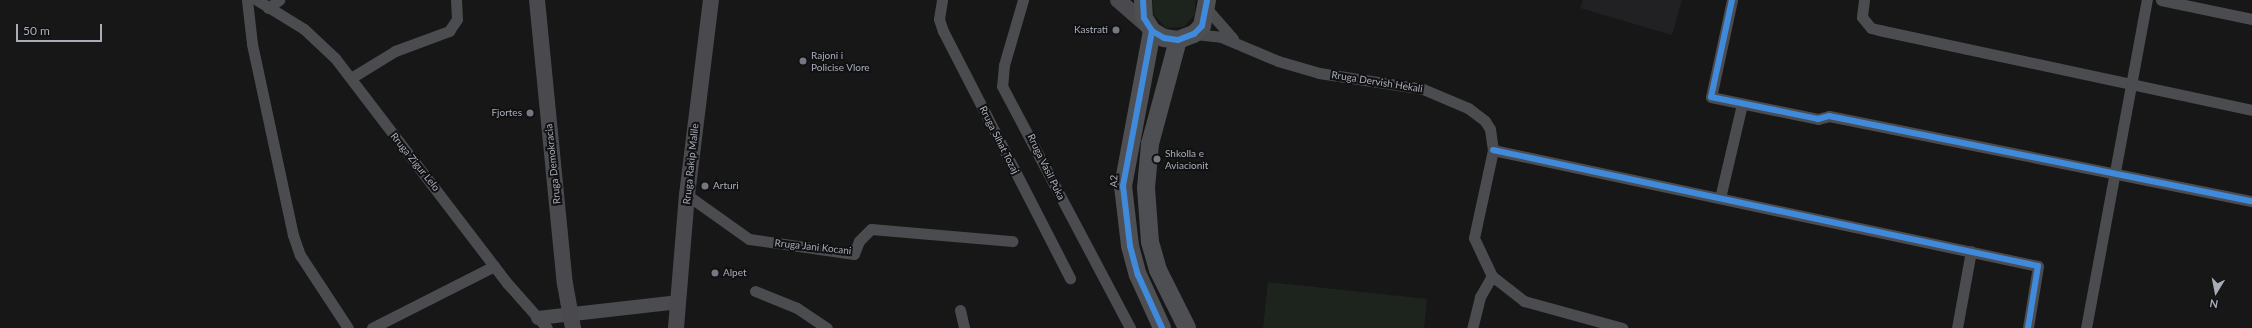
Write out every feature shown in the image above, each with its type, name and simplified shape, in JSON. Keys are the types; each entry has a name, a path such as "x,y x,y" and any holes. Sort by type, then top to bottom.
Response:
{"main road":[{"name":"Rruga Demokracia","path":"537,0 571,321"},
{"name":"Rruga Rakip Malile","path":"676,328 687,195 711,0"},
{"path":"1118,0 1150,28 1186,37"},
{"name":"A2","path":"1143,0 1150,28 1123,186 1130,246 1138,275 1162,328"},
{"path":"1187,328 1158,270 1150,242 1146,188 1150,144 1186,37 1202,26 1207,5"}],"street":[{"path":"247,0 252,44 292,235 300,255 348,328"},
{"name":"Rruga Zigur Lelo","path":"257,0 321,43 351,78 494,266 543,323 571,321 679,302"},
{"path":"268,8 279,0"},
{"path":"351,78 395,51 449,31 457,19 456,0"},
{"name":"Rruga Sihat Tozaj","path":"942,0 939,19 943,31 1070,278"},
{"name":"Rruga Vasil Puka","path":"1023,0 1004,65 1002,86 1130,328"},
{"path":"1732,0 1711,98 1818,120 1829,116 2252,201"},
{"path":"1864,0 1862,17 1871,28 2252,110"},
{"path":"2086,328 2113,172 2147,0"},
{"path":"2161,0 2252,19"},
{"path":"1207,5 1238,43"},
{"name":"Rruga Dervish Hekali","path":"1186,37 1221,37 1304,69 1397,83 1448,98 1485,121 1490,129 1493,150 1474,238 1492,276"},
{"path":"1720,198 1742,104"},
{"path":"1493,150 2038,266 2028,328"},
{"name":"Rruga Jani Kocani","path":"687,195 740,236 790,245 854,254 865,233 878,229 1012,241"},
{"path":"1957,328 1971,251"},
{"path":"372,328 494,266"},
{"path":"1472,328 1480,297 1492,276 1524,301 1617,327"},
{"path":"755,292 797,308 827,328"},
{"path":"960,310 964,328"}],"shaded area":[{"path":"1153,0 1195,0 1195,14 1184,27 1166,28 1154,15"},
{"path":"1583,0 1682,0 1672,35 1580,8"},
{"path":"1268,282 1427,299 1424,328 1263,328"}],"cycle path":[{"path":"1143,0 1144,18 1152,31 1164,38 1178,40 1194,34 1202,26 1207,0"},
{"path":"1732,0 1711,97 1818,119 1829,116 2252,201"},
{"path":"1152,31 1123,186 1130,246 1138,275 1162,328"},
{"path":"1493,150 2038,266 2028,328"}],"place":[{"name":"Kastrati","path":"1116,30"},
{"name":"Rajoni i Policise Vlore","path":"803,61"},
{"name":"Fjortes","path":"530,113"},
{"name":"Shkolla e Aviacionit","path":"1157,159"},
{"name":"Arturi","path":"705,186"},
{"name":"Alpet","path":"715,273"}]}
